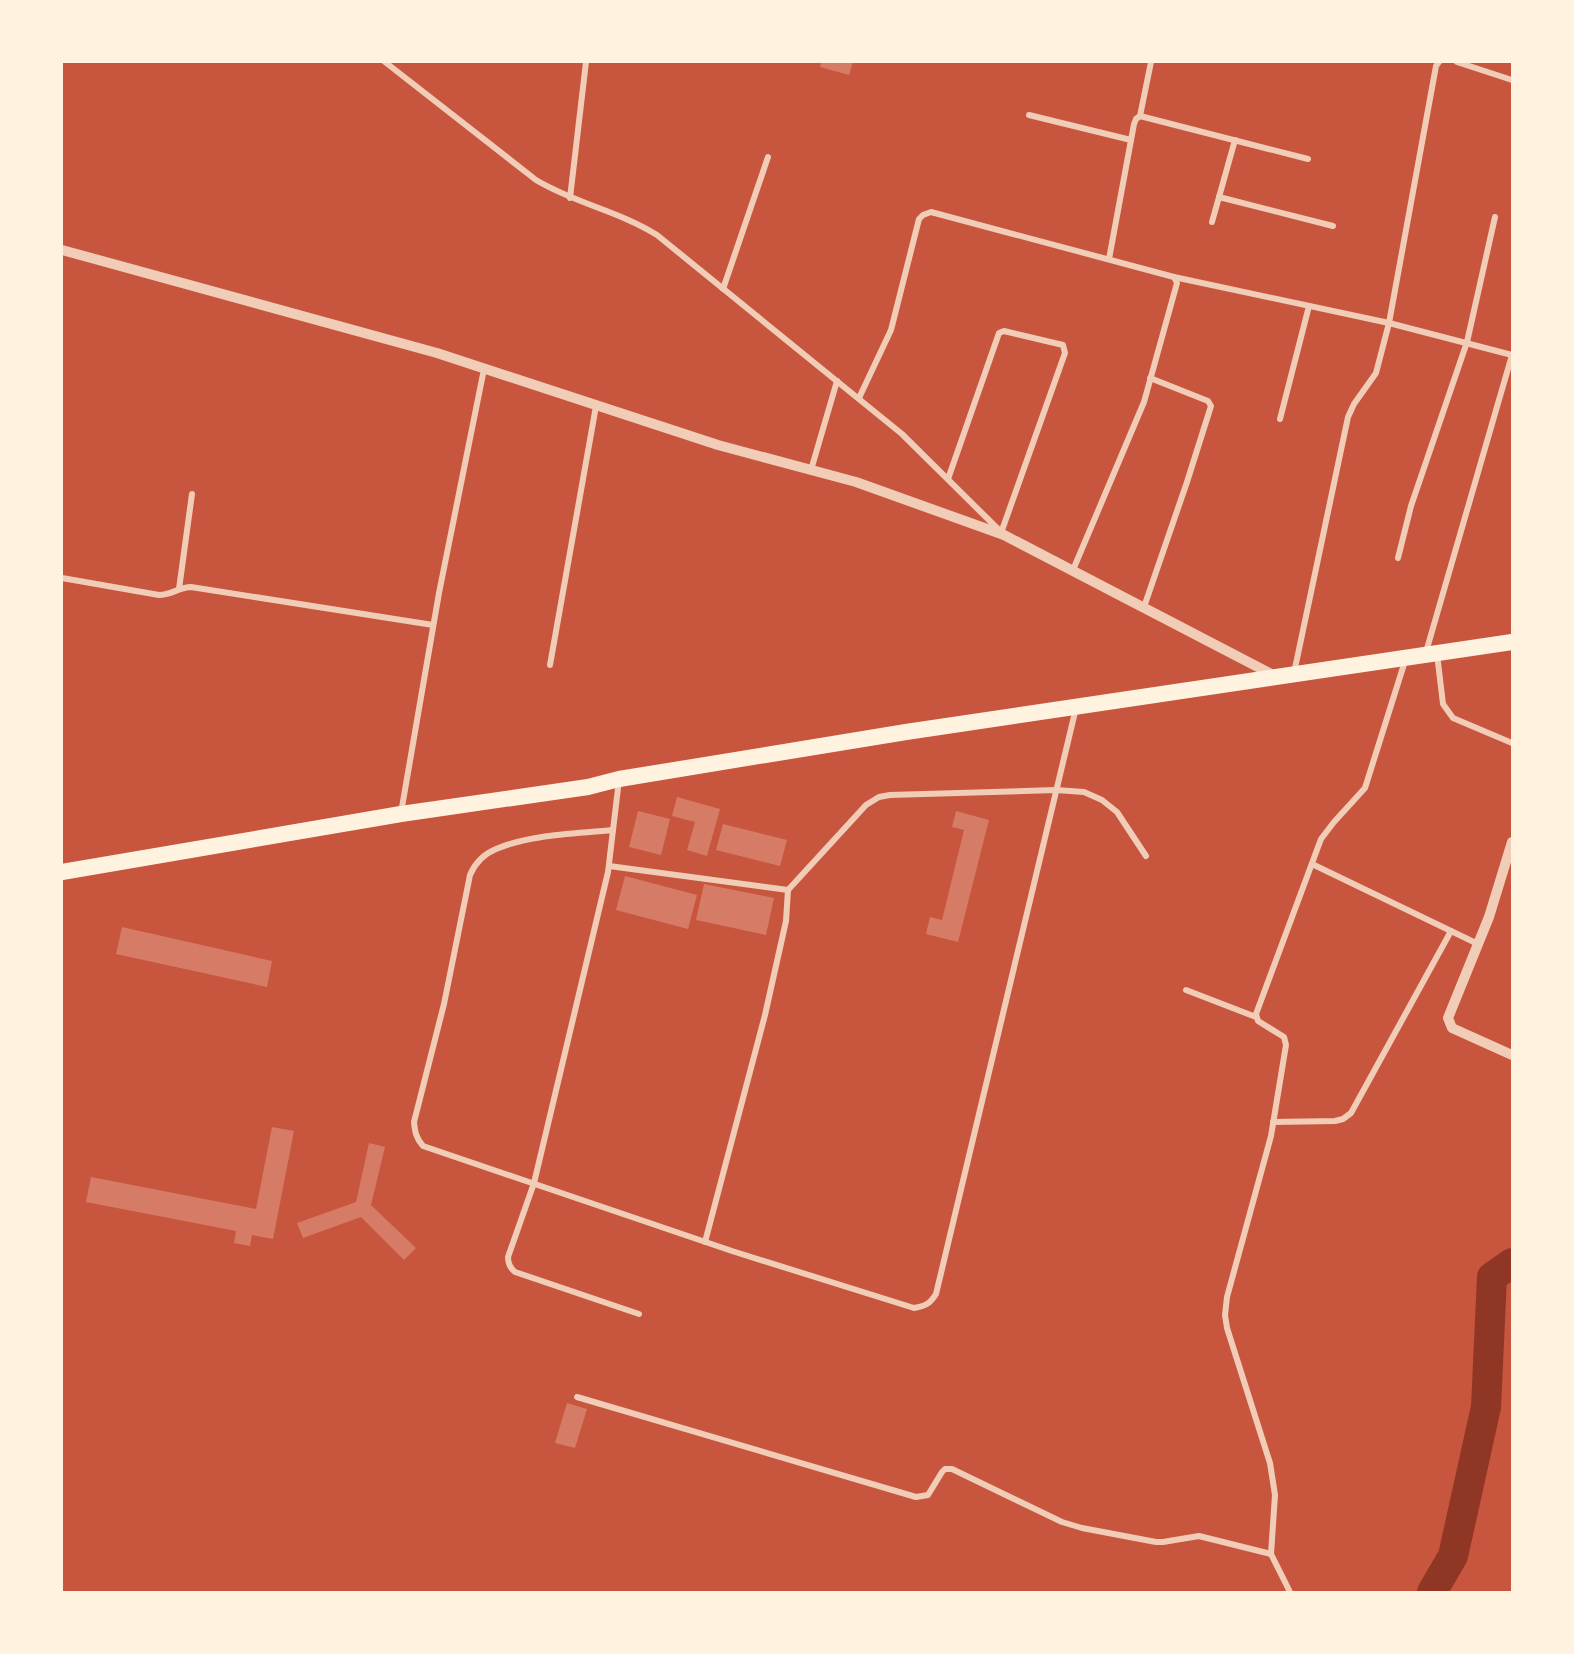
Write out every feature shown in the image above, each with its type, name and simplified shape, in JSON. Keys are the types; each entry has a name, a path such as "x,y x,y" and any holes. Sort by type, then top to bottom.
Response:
{"highway":[{"path":"62,872 401,813 588,787 619,779 906,732 1512,642"}],"street":[{"path":"385,62 536,180 570,198 635,223 657,235 902,434 1002,534"},
{"path":"570,198 586,62"},
{"path":"1109,259 1134,124 1140,116 1151,62"},
{"path":"1294,674 1348,417 1354,404 1376,373 1389,323 1436,66 1439,62"},
{"path":"1457,62 1512,80"},
{"path":"1029,115 1131,140"},
{"path":"1140,116 1308,159"},
{"path":"1212,222 1235,140"},
{"path":"723,289 768,157"},
{"path":"1219,197 1333,226"},
{"path":"859,398 891,330 920,219 927,212 1174,277 1389,323 1512,355 1431,654 1443,704 1453,718 1512,743"},
{"path":"1398,558 1411,506 1467,342 1495,217"},
{"path":"62,250 437,353 718,445 856,482 1002,534 1275,676"},
{"path":"1073,570 1143,402 1177,283 1174,277"},
{"path":"1280,419 1309,306"},
{"path":"948,479 999,333 1004,332 1063,345 1065,353 1002,534"},
{"path":"401,813 434,625 484,369"},
{"path":"1144,608 1211,406 1208,400 1150,378"},
{"path":"811,470 837,381"},
{"path":"550,665 597,406"},
{"path":"179,589 192,494"},
{"path":"62,578 159,595 191,586 434,625"},
{"path":"1256,1017 1321,839 1365,788 1406,658"},
{"path":"613,830 529,839 495,849 474,866 470,875 444,1004 414,1122 418,1140 423,1146 705,1242 914,1308 925,1306 936,1294 1076,706"},
{"path":"619,779 609,866 534,1183 508,1257 508,1263 515,1272 639,1314"},
{"path":"705,1242 765,1015 786,921 788,890 866,806 879,797 890,795 1056,790 1084,792 1102,800 1117,812 1146,856"},
{"path":"1512,842 1489,917 1449,1013 1449,1023 1452,1028 1512,1055"},
{"path":"1312,864 1478,944"},
{"path":"609,866 788,890"},
{"path":"1273,1122 1335,1121 1352,1113 1451,931"},
{"path":"1186,990 1256,1017 1258,1021 1281,1035 1285,1042 1271,1136 1227,1298 1225,1315 1227,1328 1270,1463 1275,1496 1271,1554 1290,1593"},
{"path":"577,1397 916,1497 928,1496 942,1472 945,1469 952,1469 1071,1525 1156,1542 1199,1536 1271,1554"}],"building":[{"path":"821,62 853,62 849,75 820,67"},
{"path":"677,797 720,809 707,856 687,850 695,822 672,816"},
{"path":"638,811 670,819 661,855 629,847"},
{"path":"956,811 989,820 958,942 926,934 930,917 942,920 964,830 952,827"},
{"path":"723,824 787,840 780,866 716,850"},
{"path":"625,876 697,895 688,929 616,910"},
{"path":"704,884 774,898 766,935 696,920"},
{"path":"122,927 272,961 267,987 116,954"},
{"path":"272,1127 294,1131 273,1239 252,1235 250,1246 234,1243 236,1231 86,1202 91,1177 256,1209"},
{"path":"369,1143 385,1147 371,1205 416,1248 404,1260 361,1217 303,1238 297,1223 356,1202"},
{"path":"567,1403 587,1409 575,1448 555,1443"}],"waterway":[{"path":"1432,1592 1453,1556 1486,1407 1492,1277 1512,1263"}]}
